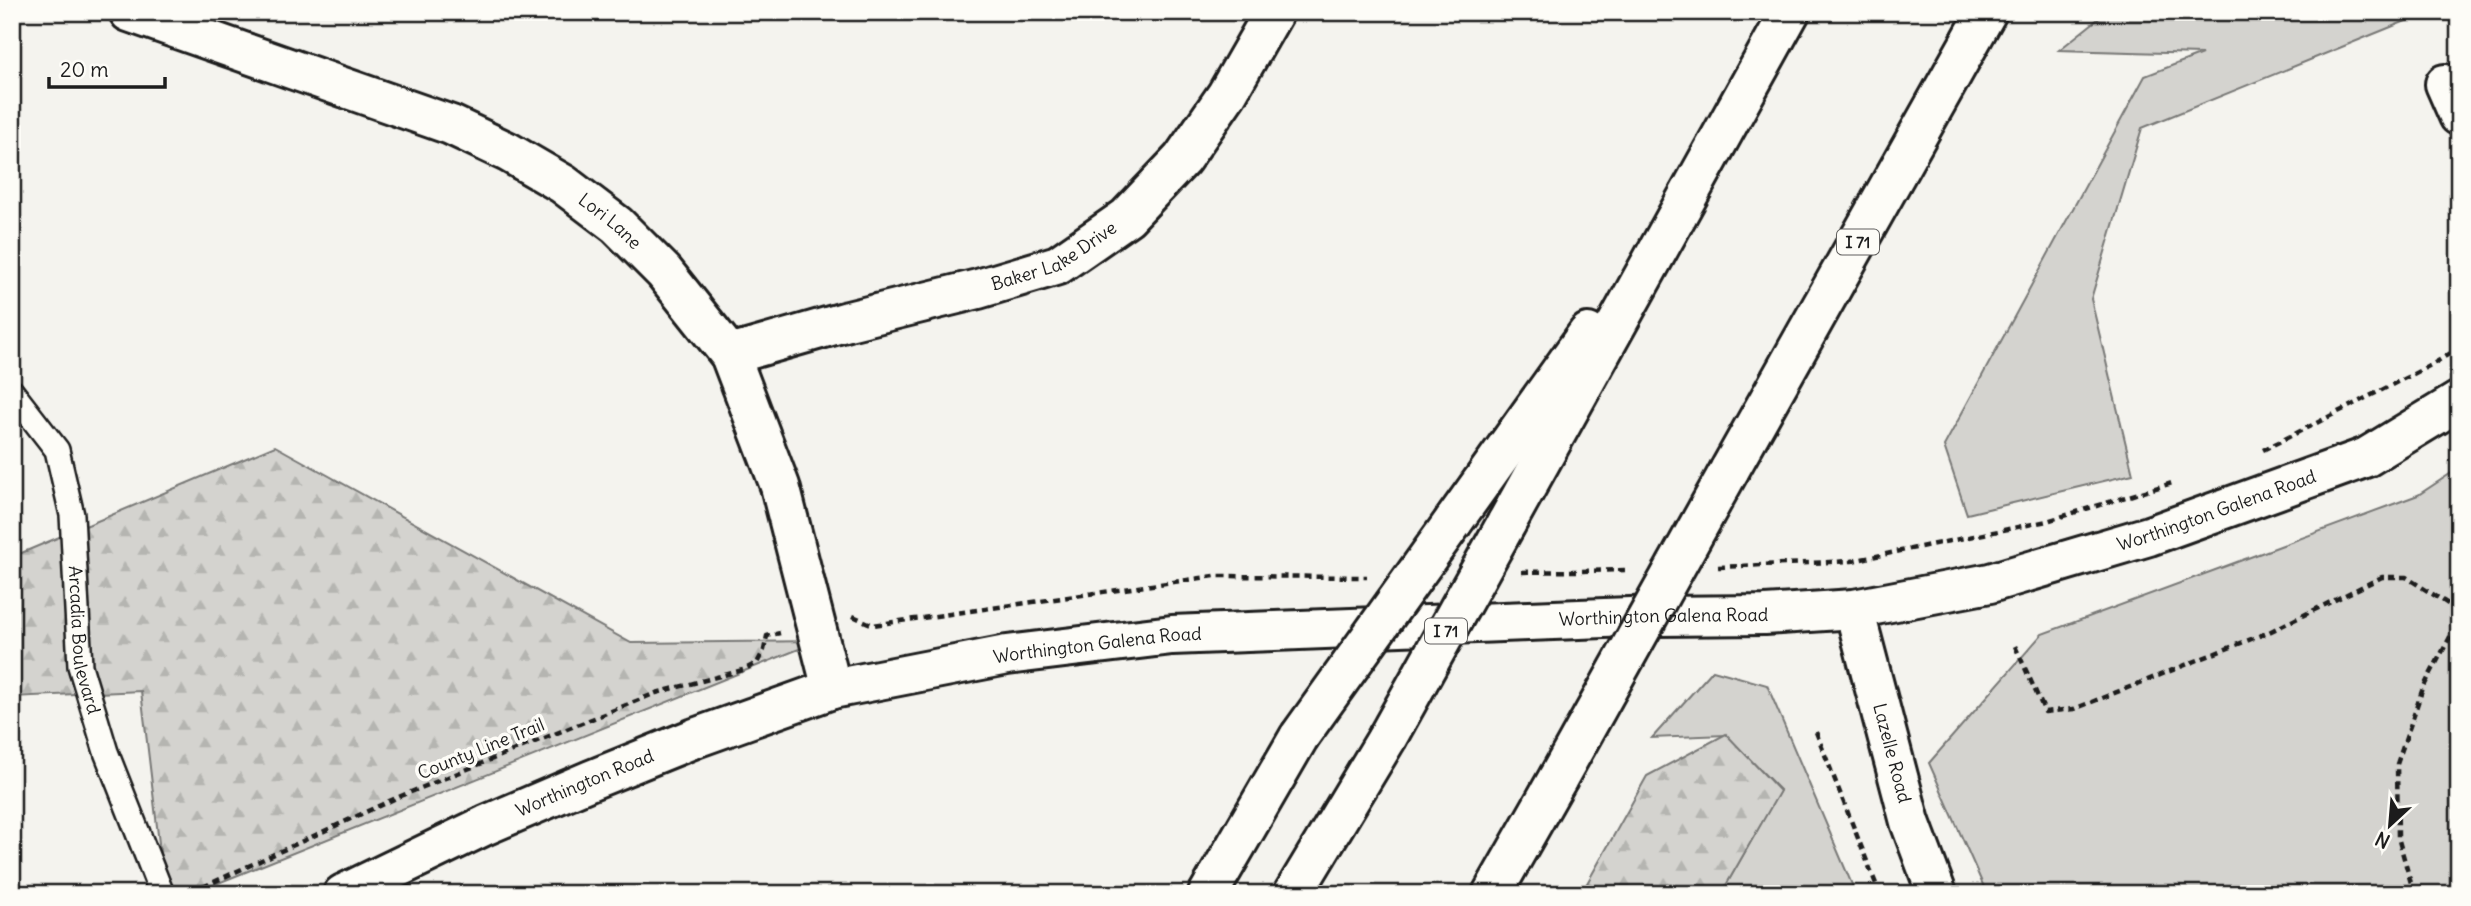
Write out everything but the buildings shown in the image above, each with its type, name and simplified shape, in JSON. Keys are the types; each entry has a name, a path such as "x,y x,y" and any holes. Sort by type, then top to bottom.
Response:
{"main road":[{"name":"Lori Lane","path":"129,12 451,125 508,152 563,184 617,225 664,272 730,355 780,486 832,689"},
{"name":"Baker Lake Drive","path":"730,355 1058,265 1127,217 1182,159 1227,94 1274,12"},
{"name":"I 71","path":"1293,894 1387,738 1790,12"},
{"name":"I 71","path":"1492,894 1987,12"},
{"path":"1208,894 1299,737 1698,180"},
{"name":"Worthington Galena Road","path":"832,689 1007,655 1172,635 1641,616 1766,615 1854,608 1990,583 2149,536 2367,457 2459,401"},
{"name":"Lazelle Road","path":"1854,608 1910,822 1937,894"},
{"name":"Worthington Road","path":"343,894 486,825 568,790 695,738 832,689"}],"lane":[{"name":"Arcadia Boulevard","path":"12,391 57,450 72,515 80,666 106,752 162,894"}],"path":[{"path":"2015,646 2045,712 2074,709 2269,632 2382,577 2406,577 2459,611"},
{"path":"2414,894 2398,837 2397,764 2423,688 2459,620"},
{"name":"County Line Trail","path":"188,894 396,798 470,768 656,693 743,670 757,663 764,650 766,636 775,634"},
{"path":"1816,732 1880,894"}],"green space":[{"path":"2107,12 2428,12 2142,128 2091,299 2133,474 1967,514 1944,446 2145,76 2202,54 2059,50"},
{"path":"275,446 631,643 819,641 191,894 165,894 141,691 12,697 12,557"},
{"path":"2459,468 2459,894 1987,894 1929,763 2042,634 2418,495"},
{"path":"1713,670 1767,685 1856,894 1721,894 1780,790 1726,735 1652,738"},
{"path":"1726,734 1780,791 1721,894 1581,894 1647,776"}]}
